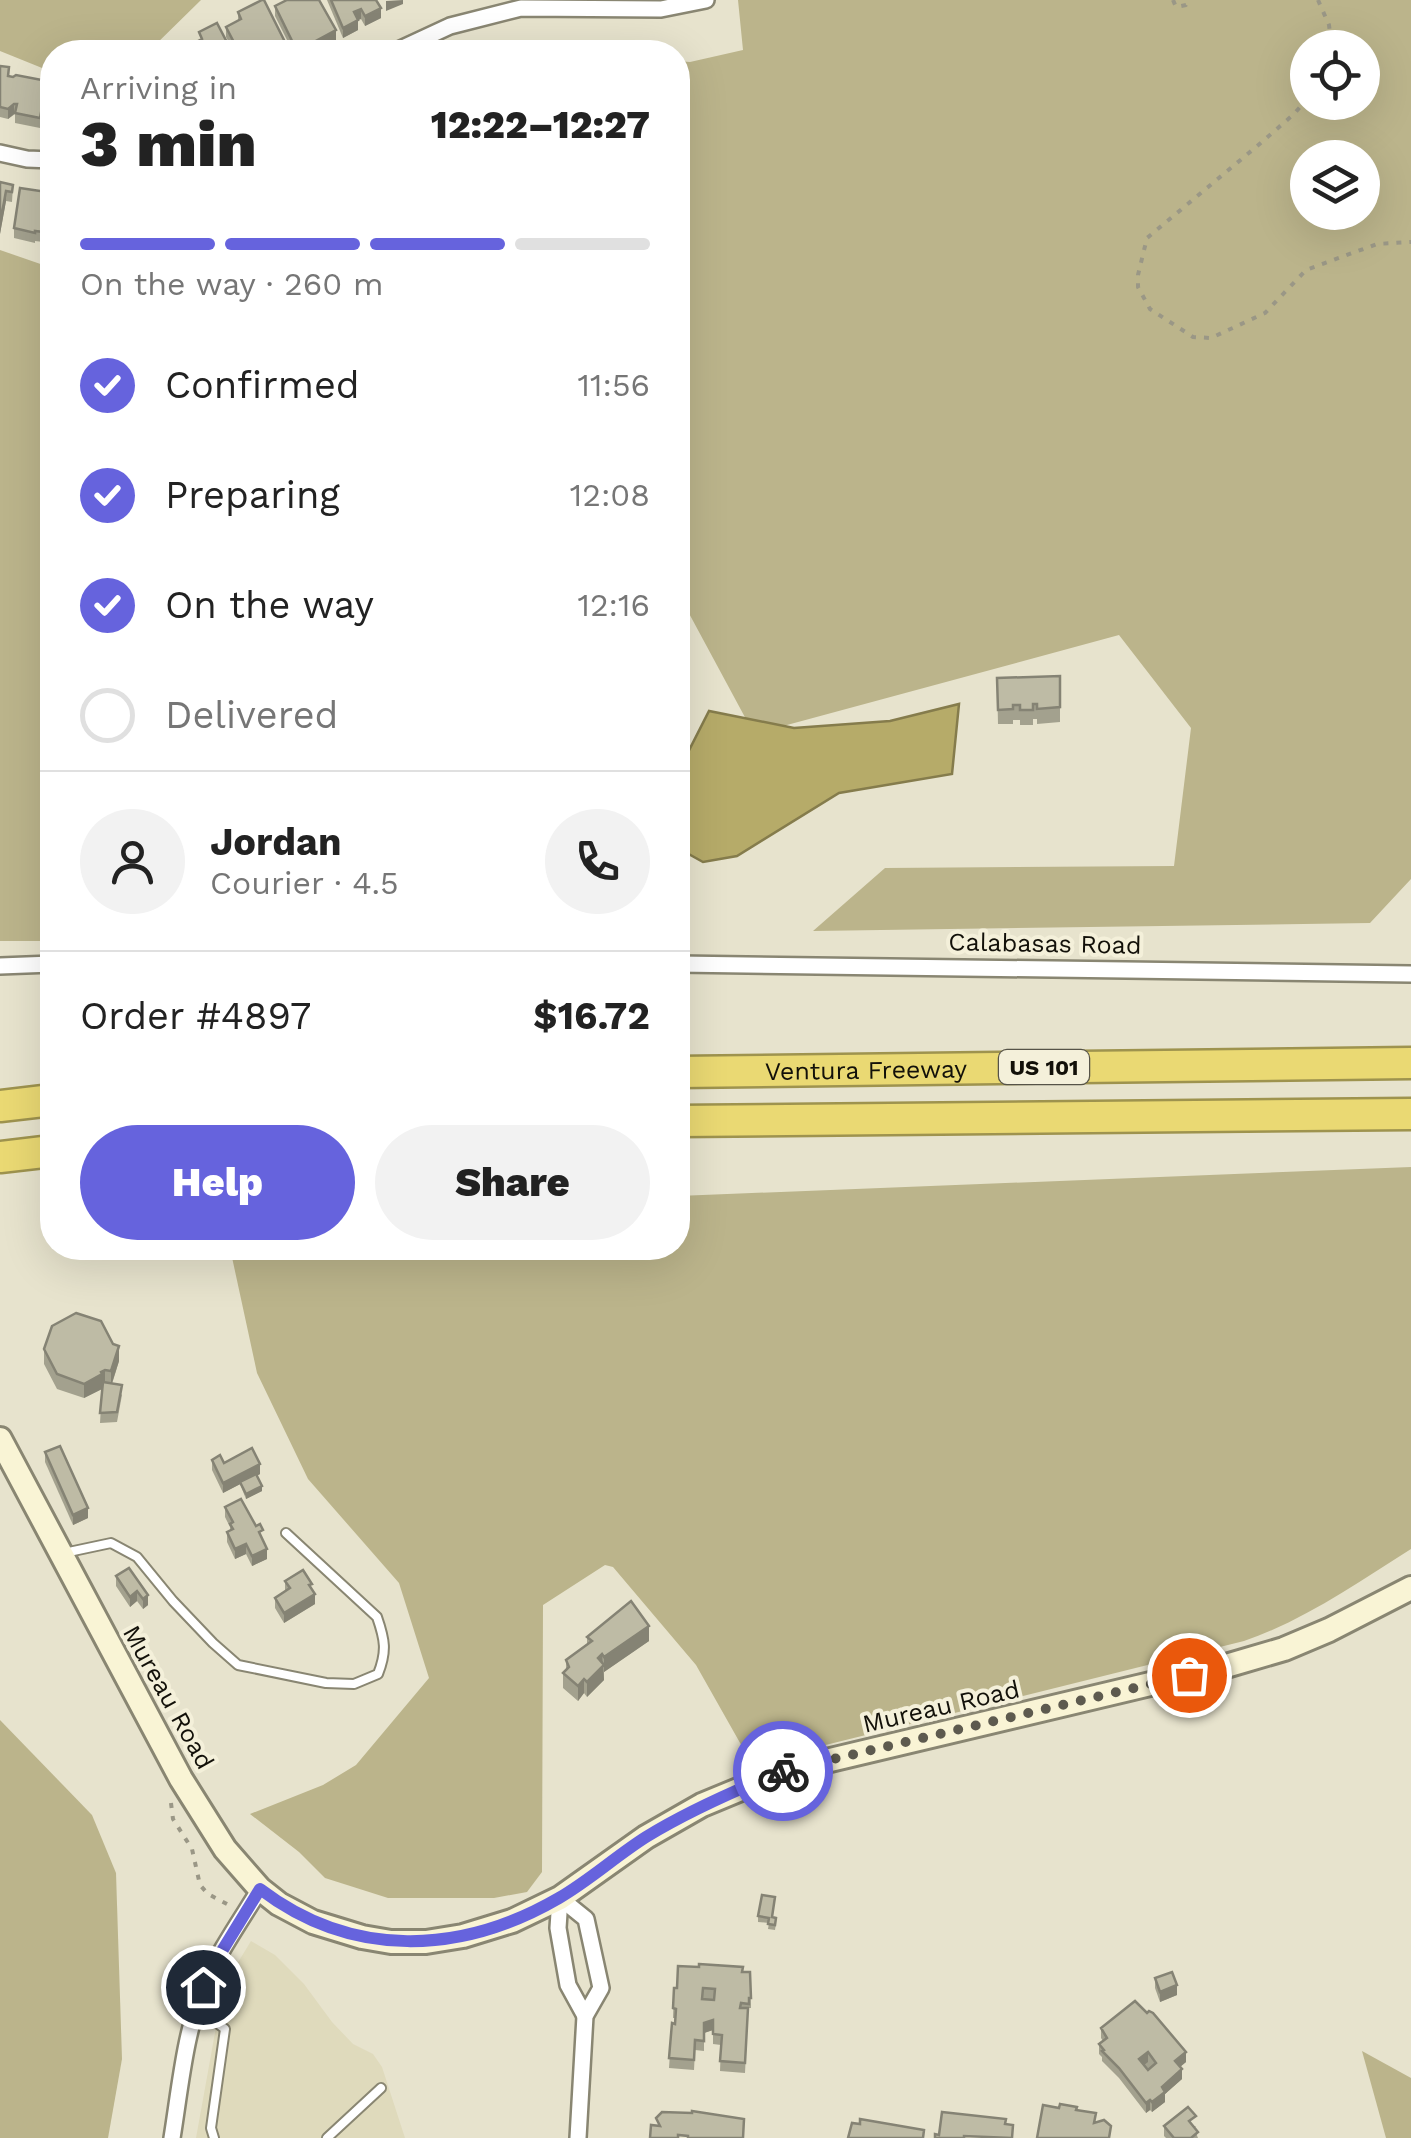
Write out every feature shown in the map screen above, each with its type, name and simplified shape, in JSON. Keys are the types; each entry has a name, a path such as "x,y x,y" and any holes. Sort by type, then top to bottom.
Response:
{"highway":[{"name":"Ventura Freeway","path":"690,1072 1411,1063"},
{"path":"0,1106 40,1101"},
{"name":"Ventura Freeway","path":"690,1121 1411,1114"},
{"path":"0,1157 40,1152"}],"main road":[{"name":"Mureau Road","path":"0,1438 181,1779 226,1849 260,1889 279,1904 313,1922 391,1942 463,1936 512,1921 560,1898 646,1837 702,1805 784,1771 1226,1666 1284,1649 1411,1588"}],"street":[{"path":"420,40 450,26 520,8 661,9 706,0"},
{"path":"0,153 40,160"},
{"path":"0,966 40,964"},
{"name":"Calabasas Road","path":"690,964 1411,974"},
{"path":"172,2138 203,1987 260,1889"},
{"path":"560,1898 558,1928 568,1985 585,2016"},
{"path":"560,1898 586,1918 601,1988 585,2016 578,2138"}],"lane":[{"path":"60,1554 111,1543 137,1558 173,1602 238,1665 326,1684 354,1684 378,1674 385,1656 384,1635 377,1617 286,1533"},
{"path":"197,2008 225,2029 210,2128 214,2138"},
{"path":"327,2138 381,2088"}],"path":[{"path":"1173,0 1176,7 1189,0"},
{"path":"1318,0 1330,30"},
{"path":"1290,118 1147,238 1138,287 1150,309 1193,337 1211,338 1265,313 1306,270 1378,244 1411,242"},
{"path":"181,1779 170,1788 173,1819 192,1849 200,1885 226,1904"}],"shaded area":[{"path":"0,0 201,0 160,40 40,40 40,67 0,51"},
{"path":"738,0 1411,0 1411,879 1370,923 813,931 885,868 1174,866 1191,728 1119,635 754,734 690,615 690,62 743,50"},
{"path":"0,250 40,264 40,941 0,941"},
{"path":"959,704 952,774 839,793 737,856 703,862 690,855 690,748 709,711 794,728 890,721"},
{"path":"1411,1167 1411,1549 1309,1612 1244,1641 761,1761 748,1757 696,1665 613,1567 605,1565 543,1605 542,1872 527,1892 494,1898 388,1898 325,1878 250,1814 323,1785 356,1765 429,1678 399,1583 308,1479 257,1373 233,1260 690,1260 690,1196"},
{"path":"0,1720 92,1815 116,1873 122,2059 108,2138 0,2138"},
{"path":"251,1941 275,1955 304,1984 353,2044 373,2054 382,2067 405,2138 196,2138 222,1994"},
{"path":"1362,2051 1411,2078 1411,2138 1386,2138"}],"building":[{"path":"264,0 284,40 233,40 226,27 241,19 238,12"},
{"path":"287,0 319,0 336,30 317,40 292,40 275,6"},
{"path":"331,0 376,0 381,8 365,16 361,9 354,12 358,20 343,28"},
{"path":"217,23 226,40 200,40 199,32"},
{"path":"0,66 9,67 8,76 40,80 40,118 15,113 17,104 8,109 0,107"},
{"path":"0,182 13,185 12,192 6,191 0,224"},
{"path":"20,188 40,191 40,232 14,228"},
{"path":"1060,676 1060,707 1037,709 1037,704 1033,704 1033,710 1020,710 1020,705 1013,705 1013,709 998,710 997,678"},
{"path":"76,1313 101,1321 113,1344 119,1346 111,1371 105,1370 84,1384 57,1374 44,1349 52,1326"},
{"path":"103,1382 122,1385 117,1412 100,1413"},
{"path":"60,1446 88,1508 73,1515 45,1452"},
{"path":"252,1448 260,1464 223,1483 212,1460 220,1455 224,1463"},
{"path":"256,1474 262,1486 246,1494 240,1482"},
{"path":"241,1499 256,1526 260,1524 263,1530 259,1532 267,1549 252,1556 246,1544 235,1549 227,1532 233,1529 233,1522 225,1507"},
{"path":"129,1568 148,1595 143,1599 137,1591 130,1597 116,1576"},
{"path":"303,1570 315,1594 284,1613 275,1598 290,1588 285,1581"},
{"path":"631,1601 649,1626 604,1657 602,1654 598,1658 604,1665 578,1686 563,1673 569,1667 566,1660 592,1641 587,1637"},
{"path":"762,1895 775,1897 775,1925 768,1924 769,1918 758,1916"},
{"path":"678,1966 743,1967 742,1972 750,1972 751,1998 749,2004 741,2003 740,2008 748,2008 745,2063 720,2061 722,2035 713,2034 713,2020 704,2023 704,2041 695,2040 694,2060 669,2058","holes":["703,1988 715,1989 714,2000 702,1999"]},
{"path":"1172,1972 1177,1985 1160,1992 1155,1978"},
{"path":"1135,2001 1147,2013 1153,2013 1186,2052 1175,2061 1182,2069 1162,2087 1165,2092 1146,2103 1102,2051 1099,2044 1107,2038 1101,2028","holes":["1148,2052 1156,2063 1148,2070 1139,2059"]},
{"path":"1060,2104 1096,2113 1094,2123 1104,2120 1111,2126 1109,2138 1037,2138 1043,2105 1059,2108"},
{"path":"1188,2107 1196,2116 1189,2121 1198,2132 1191,2138 1174,2138 1164,2126"},
{"path":"692,2111 744,2119 743,2138 650,2138 651,2125 660,2126 656,2118 662,2112"},
{"path":"942,2112 1006,2119 1005,2124 1013,2125 1012,2138 935,2138 935,2134 939,2135"},
{"path":"860,2119 924,2130 923,2138 848,2138 852,2123 860,2124"}],"way so far":[{"path":"783,1771 1189,1675"}],"route":[{"path":"203,1987 260,1889 279,1904 339,1932 391,1942 463,1936 512,1921 560,1898 646,1837 702,1805 783,1771"}]}
